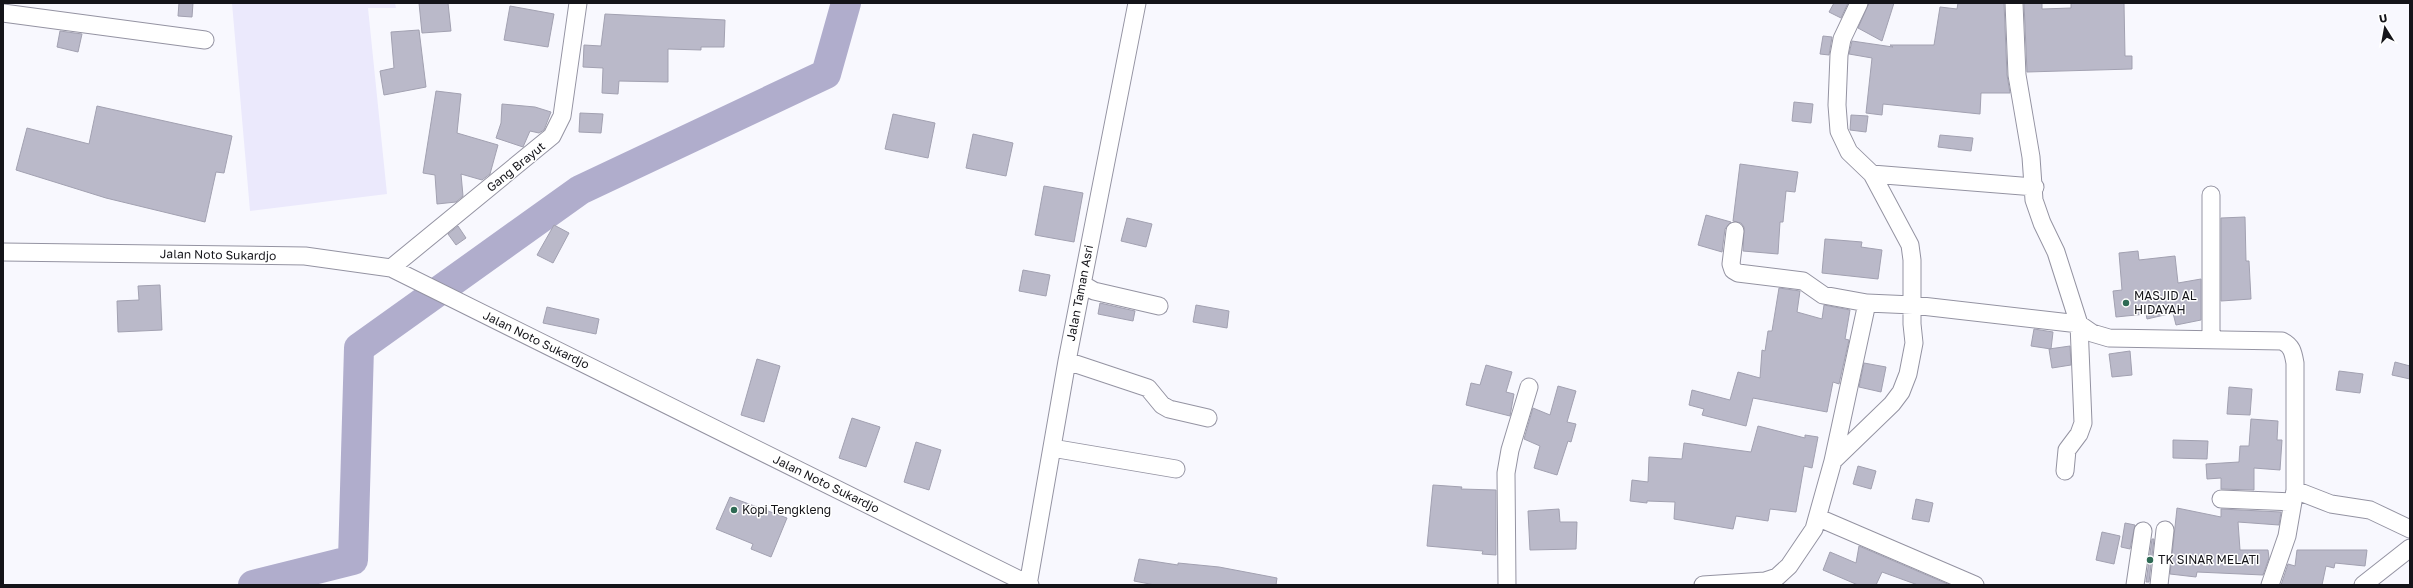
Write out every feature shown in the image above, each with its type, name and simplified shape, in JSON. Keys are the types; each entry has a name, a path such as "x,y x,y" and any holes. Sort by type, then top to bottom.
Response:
{"street":[{"name":"Gang Brayut","path":"391,268 552,136 562,116 578,3"},
{"name":"Jalan Taman Asri","path":"1029,585 1067,361 1137,3"},
{"path":"1833,461 1892,404 1901,392 1913,357 1910,245 1872,174 1849,152 1839,131 1837,105 1839,55 1842,39 1859,3"},
{"path":"2014,3 2017,76 2035,187 2034,200 2042,223 2056,252 2079,324 2083,423 2079,434 2067,450 2064,471"},
{"path":"3,13 205,40"},
{"path":"1872,174 2035,187"},
{"path":"2211,195 2211,338"},
{"path":"1735,231 1731,264 1733,270 1738,273 1803,281 1823,296 1867,303 1912,305 2079,324 2092,333 2109,338 2211,338 2275,340 2289,345 2295,363 2294,496 2287,536 2270,585"},
{"name":"Jalan Noto Sukardjo","path":"3,252 305,256 391,268 1029,585"},
{"path":"1082,284 1094,291 1158,306"},
{"path":"1703,585 1765,581 1777,577 1789,566 1814,529 1819,518 1833,461 1856,345 1867,303"},
{"path":"1067,361 1148,388 1162,405 1169,409 1208,418"},
{"path":"1507,585 1506,473 1510,450 1529,387"},
{"path":"1052,448 1176,469"},
{"path":"2221,499 2294,496 2370,510 2410,529"},
{"path":"1819,518 1975,585"},
{"path":"2159,585 2165,530"},
{"path":"2135,585 2143,531"},
{"path":"2363,585 2410,548"}],"shaded area":[{"path":"232,3 395,3 396,8 368,8 387,194 250,211"}],"building":[{"path":"179,3 193,3 192,17 178,16"},
{"path":"419,3 448,3 451,31 422,33"},
{"path":"1834,3 1848,3 1841,18 1829,12"},
{"path":"1869,3 1894,3 1882,41 1858,28"},
{"path":"1958,3 2004,3 2007,75 2010,93 1981,93 1980,114 1883,104 1882,115 1866,113 1872,58 1849,54 1852,41 1893,47 1890,45 1934,45 1940,7 1957,9"},
{"path":"2024,3 2042,3 2042,9 2071,8 2071,3 2124,3 2125,56 2132,56 2132,69 2027,72"},
{"path":"510,6 554,14 548,47 504,40"},
{"path":"605,14 725,20 724,47 701,47 701,50 668,49 668,82 619,81 618,94 602,93 603,68 583,67 584,45 601,46"},
{"path":"419,30 426,87 384,95 380,71 394,68 391,32"},
{"path":"60,31 82,34 78,52 57,47"},
{"path":"1823,36 1832,37 1829,55 1820,54"},
{"path":"436,91 461,94 457,133 498,145 490,174 482,180 461,174 463,196 456,202 437,204 435,175 423,173"},
{"path":"1794,102 1813,104 1811,123 1792,121"},
{"path":"502,104 535,107 551,112 544,130 539,133 530,131 523,147 496,138 501,123"},
{"path":"97,106 232,136 224,173 216,172 205,222 106,198 16,170 27,128 89,144"},
{"path":"580,113 603,114 601,133 579,132"},
{"path":"893,114 935,123 928,158 885,149"},
{"path":"1851,115 1868,116 1866,132 1850,130"},
{"path":"973,134 1013,143 1006,176 966,168"},
{"path":"1940,135 1973,138 1971,151 1938,147"},
{"path":"1740,164 1798,172 1795,192 1786,191 1783,222 1780,222 1778,254 1743,251 1744,227 1741,223 1733,221"},
{"path":"1044,186 1083,193 1074,242 1035,235"},
{"path":"1706,215 1731,222 1725,229 1722,252 1698,245"},
{"path":"2245,217 2246,261 2249,261 2251,299 2221,301 2221,218"},
{"path":"1127,218 1152,224 1146,247 1121,241"},
{"path":"554,225 569,233 553,263 537,255"},
{"path":"458,226 466,238 456,245 448,234"},
{"path":"1825,239 1862,242 1861,247 1882,250 1878,279 1822,273"},
{"path":"2138,251 2139,260 2175,256 2178,283 2201,279 2201,320 2176,325 2173,313 2147,319 2146,314 2116,317 2113,291 2122,290 2119,253"},
{"path":"1023,270 1050,275 1046,296 1019,291"},
{"path":"160,285 162,330 118,332 117,301 139,300 138,286"},
{"path":"1779,288 1800,291 1797,312 1822,319 1824,305 1850,310 1845,339 1849,340 1839,384 1833,382 1827,412 1753,398 1746,426 1702,415 1704,409 1689,405 1692,390 1730,400 1738,372 1760,378 1762,350 1765,351 1768,331 1772,331"},
{"path":"1100,303 1135,311 1133,321 1098,314"},
{"path":"1196,305 1229,311 1227,328 1193,322"},
{"path":"547,307 599,319 596,334 543,323"},
{"path":"2034,329 2053,332 2051,349 2031,346"},
{"path":"2070,346 2071,365 2052,368 2049,349"},
{"path":"2130,351 2132,375 2112,377 2109,354"},
{"path":"757,359 780,366 764,422 741,415"},
{"path":"2395,362 2410,366 2410,379 2392,375"},
{"path":"1864,363 1886,367 1881,392 1859,387"},
{"path":"1486,365 1512,372 1506,392 1514,394 1510,416 1466,405 1471,383 1480,385"},
{"path":"2339,371 2363,374 2360,393 2336,390"},
{"path":"1558,386 1576,391 1567,422 1576,424 1571,442 1568,441 1557,475 1534,468 1540,446 1524,439 1533,408 1550,415"},
{"path":"2229,387 2252,389 2250,415 2227,414"},
{"path":"852,418 880,427 866,467 839,458"},
{"path":"2251,419 2278,421 2277,440 2282,440 2280,470 2254,468 2254,490 2221,489 2221,478 2207,479 2206,464 2239,462 2240,446 2249,446"},
{"path":"1758,426 1805,438 1805,435 1818,437 1812,468 1804,466 1796,512 1770,509 1768,521 1736,516 1733,529 1674,519 1675,502 1647,501 1647,503 1630,501 1632,480 1648,482 1649,457 1682,459 1684,443 1751,452"},
{"path":"2173,440 2208,441 2207,459 2173,458"},
{"path":"916,442 941,450 929,490 904,482"},
{"path":"1858,466 1876,471 1871,489 1853,484"},
{"path":"1433,485 1462,487 1461,489 1496,490 1496,555 1482,554 1483,551 1427,546"},
{"path":"730,497 787,518 771,557 751,549 753,544 716,529"},
{"path":"1916,499 1933,503 1929,522 1912,519"},
{"path":"2177,508 2221,517 2221,509 2281,512 2279,525 2238,522 2240,550 2268,550 2269,558 2263,575 2197,572 2196,577 2170,574"},
{"path":"1559,509 1560,522 1577,522 1576,549 1530,550 1528,511"},
{"path":"2125,523 2135,525 2130,549 2121,547"},
{"path":"2102,532 2120,536 2114,564 2096,560"},
{"path":"2152,539 2154,539 2149,582 2146,582"},
{"path":"1859,546 1950,585 1918,585 1882,572 1876,585 1858,585 1823,570 1830,552 1856,563"},
{"path":"2297,550 2367,550 2365,566 2335,563 2334,568 2326,566 2322,585 2281,585 2288,564 2295,566"},
{"path":"1139,559 1178,565 1178,563 1219,567 1277,578 1276,585 1155,585 1134,581"}],"waterway":[{"path":"253,585 353,560 359,348 580,190 826,74 846,3"}],"place":[{"name":"MASJID AL HIDAYAH","path":"2126,303"},
{"name":"Kopi Tengkleng","path":"734,510"},
{"name":"TK SINAR MELATI","path":"2150,560"}]}
